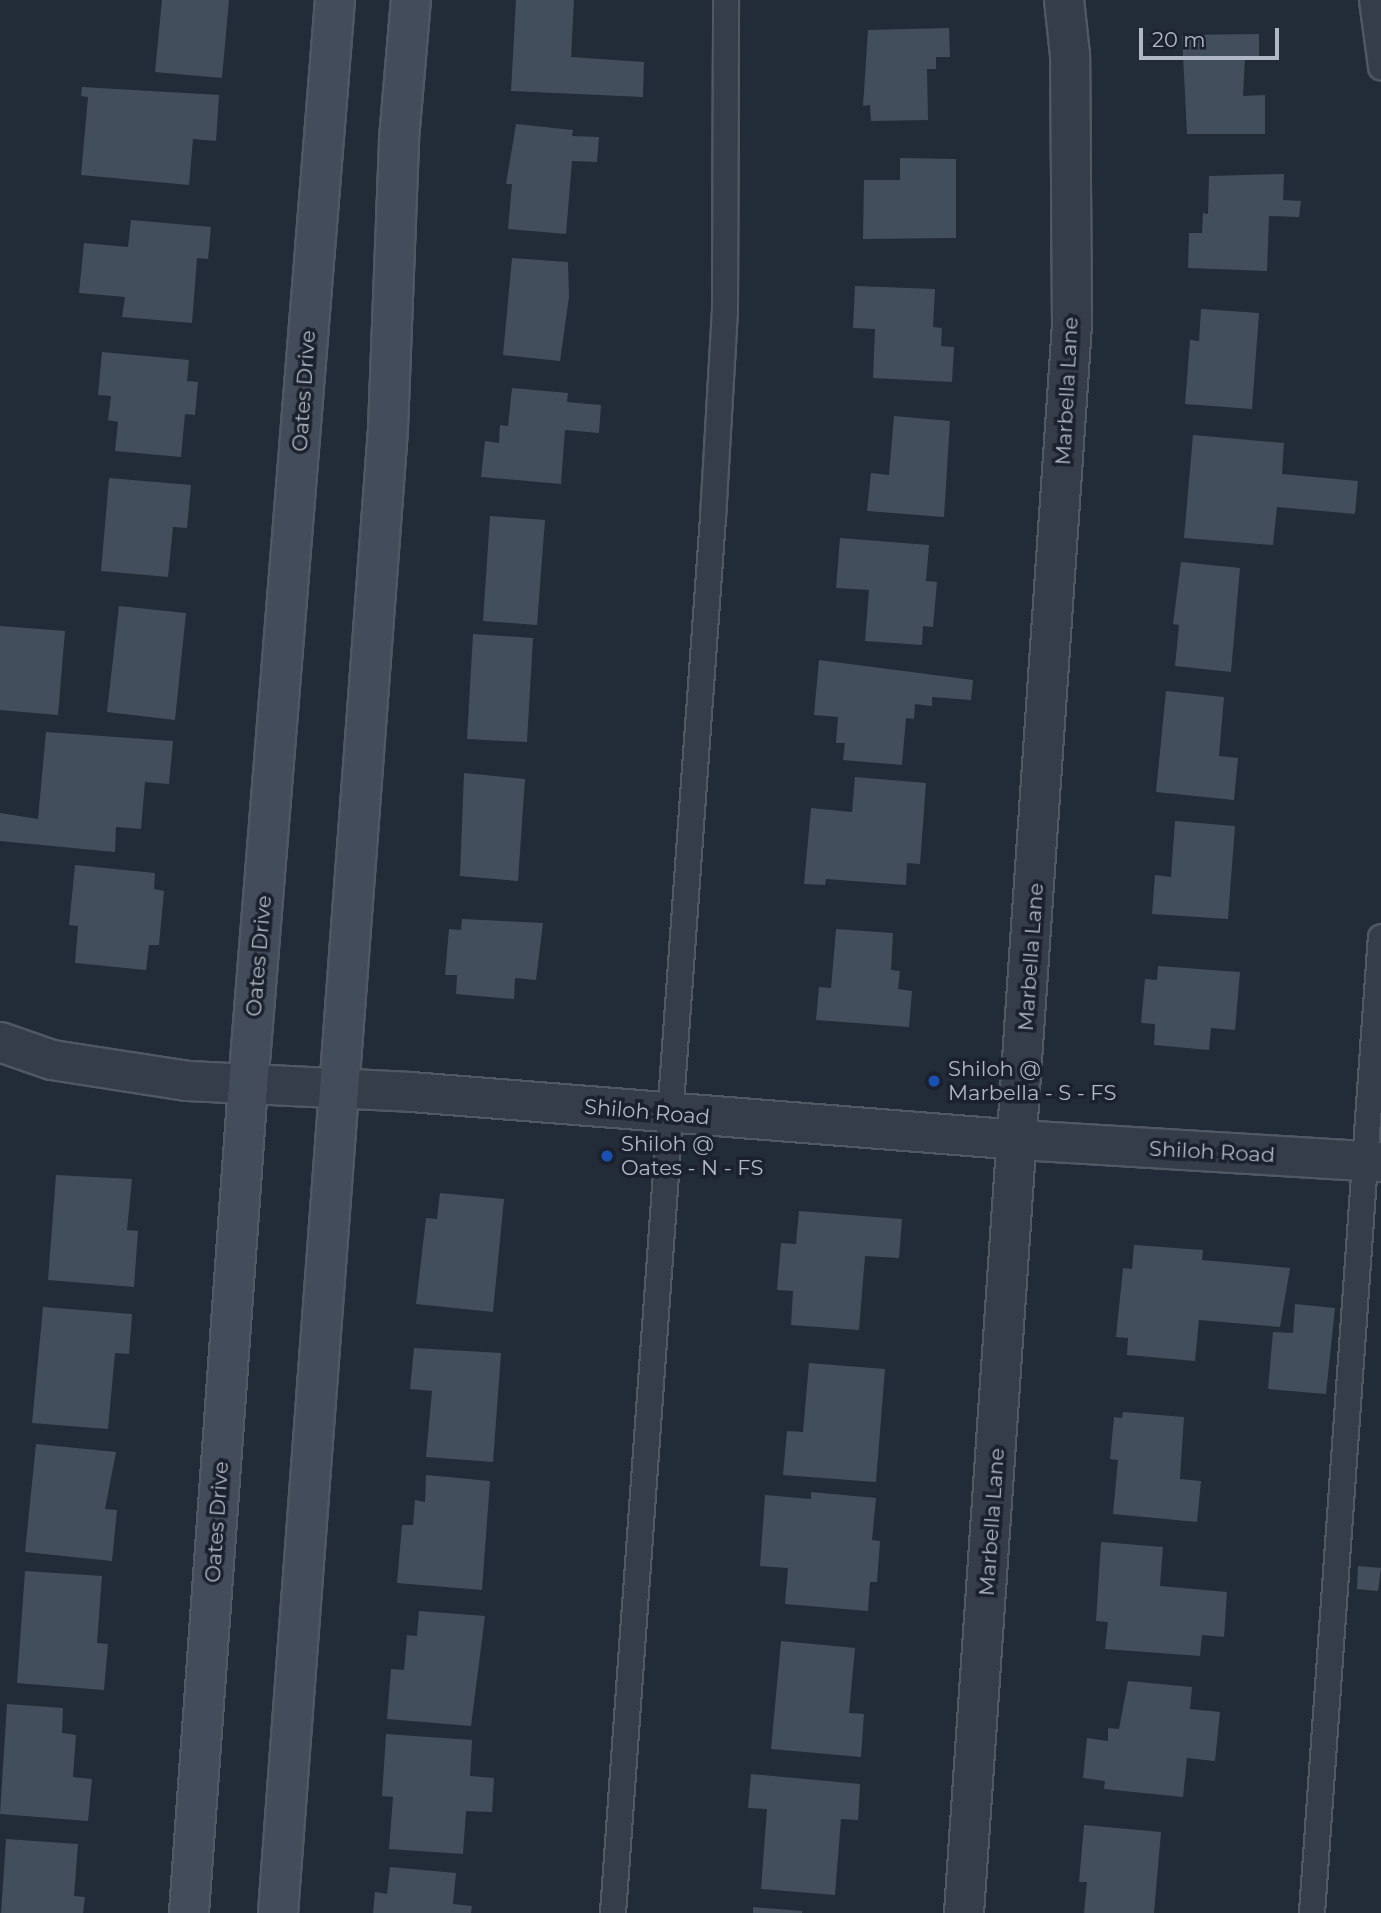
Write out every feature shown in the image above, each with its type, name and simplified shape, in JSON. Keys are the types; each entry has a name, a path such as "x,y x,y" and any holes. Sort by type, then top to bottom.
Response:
{"main road":[{"name":"Oates Drive","path":"188,1913 248,1086 335,0"},
{"path":"278,1913 388,429 399,139 411,0"}],"street":[{"name":"Marbella Lane","path":"964,1913 1020,1140 1072,325 1070,55 1064,0"},
{"name":"Shiloh Road","path":"0,1042 52,1060 248,1086 339,1089 1020,1140 1373,1162"}],"lane":[{"path":"613,1913 723,339 726,0"},
{"path":"1372,0 1381,67"},
{"path":"1312,1913 1373,1162 1381,937"}],"building":[{"path":"162,0 229,0 222,78 155,72"},
{"path":"516,0 574,0 571,57 644,62 643,97 511,91"},
{"path":"949,28 950,57 936,57 936,69 927,69 928,120 871,121 870,105 863,106 868,30"},
{"path":"1259,34 1259,57 1245,58 1243,96 1265,95 1265,134 1187,134 1182,35"},
{"path":"82,87 219,95 216,141 193,139 189,185 81,175 88,97 81,96"},
{"path":"516,124 573,130 572,136 599,137 597,162 572,161 566,234 508,229 512,184 506,184"},
{"path":"900,158 956,159 956,238 863,239 864,180 900,180"},
{"path":"1284,174 1283,200 1301,201 1299,217 1269,216 1267,271 1188,268 1189,233 1202,233 1203,213 1208,214 1209,176"},
{"path":"131,220 211,227 208,259 197,258 192,323 122,317 125,297 79,293 84,243 128,247"},
{"path":"512,258 568,262 569,297 560,361 503,355"},
{"path":"855,286 935,289 933,327 942,328 941,346 954,347 952,382 873,378 875,329 853,328"},
{"path":"1201,309 1259,313 1252,409 1185,404 1190,340 1199,341"},
{"path":"102,352 189,360 187,381 198,382 195,415 185,414 181,457 115,451 118,422 108,420 111,396 98,395"},
{"path":"512,388 568,393 567,402 601,405 599,433 565,430 561,484 481,477 485,441 499,443 500,425 508,426"},
{"path":"894,416 950,421 944,517 867,511 871,473 889,475"},
{"path":"1193,435 1284,443 1282,474 1358,481 1355,514 1277,507 1273,545 1184,538"},
{"path":"109,478 191,485 187,528 173,527 168,577 101,571"},
{"path":"490,516 545,520 537,625 483,621"},
{"path":"840,538 929,545 926,581 937,582 933,627 923,626 922,645 865,641 869,590 836,588"},
{"path":"1181,562 1240,568 1231,672 1175,666 1179,625 1173,624"},
{"path":"119,606 186,613 175,720 107,712"},
{"path":"0,626 65,631 58,715 0,710"},
{"path":"473,634 533,638 527,742 467,739"},
{"path":"819,660 973,680 971,700 932,697 932,706 915,704 914,719 906,718 902,765 843,760 845,743 836,743 838,717 814,715"},
{"path":"1166,691 1224,697 1219,756 1238,758 1234,800 1156,792"},
{"path":"46,732 173,741 169,784 145,782 141,829 116,827 115,852 0,841 0,813 38,819"},
{"path":"464,773 525,779 518,881 460,876"},
{"path":"855,777 926,783 920,864 907,863 906,885 826,879 825,885 804,884 811,808 852,812"},
{"path":"1175,821 1235,826 1228,919 1152,914 1155,875 1171,877"},
{"path":"75,865 155,873 154,889 164,891 159,945 149,945 146,970 75,963 78,926 69,925"},
{"path":"462,919 543,923 536,980 515,978 514,999 456,994 457,975 445,975 449,929 461,930"},
{"path":"836,929 893,933 891,970 900,971 898,989 912,991 909,1027 816,1020 819,987 831,988"},
{"path":"1158,966 1240,972 1235,1030 1211,1028 1209,1050 1154,1045 1155,1024 1141,1023 1145,979 1157,980"},
{"path":"56,1175 132,1179 127,1230 138,1231 134,1287 48,1280"},
{"path":"440,1193 504,1199 493,1312 416,1304 426,1218 437,1219"},
{"path":"799,1211 902,1219 899,1258 865,1256 859,1330 791,1325 793,1291 777,1290 781,1243 796,1244"},
{"path":"1134,1245 1203,1250 1202,1260 1290,1268 1280,1327 1199,1320 1195,1361 1127,1355 1128,1338 1116,1337 1123,1268 1132,1269"},
{"path":"1295,1304 1335,1308 1326,1394 1268,1389 1273,1332 1293,1333"},
{"path":"43,1307 132,1314 129,1354 115,1353 108,1429 32,1423"},
{"path":"414,1348 501,1353 493,1462 426,1457 432,1391 410,1389"},
{"path":"809,1363 885,1369 876,1482 783,1475 787,1431 803,1432"},
{"path":"1123,1412 1184,1417 1180,1479 1201,1481 1197,1522 1113,1514 1118,1460 1110,1459 1114,1417 1122,1418"},
{"path":"36,1444 116,1452 105,1509 117,1510 112,1561 25,1552"},
{"path":"426,1475 490,1481 482,1590 397,1583 402,1525 413,1525 415,1500 425,1502"},
{"path":"811,1492 876,1498 872,1540 880,1541 877,1582 870,1582 868,1611 785,1604 788,1568 760,1566 765,1495 811,1499"},
{"path":"1101,1542 1163,1547 1160,1586 1227,1592 1224,1637 1202,1635 1200,1656 1105,1649 1108,1622 1096,1621"},
{"path":"1358,1566 1381,1568 1378,1591 1357,1589"},
{"path":"25,1571 102,1576 97,1643 108,1644 104,1690 17,1683"},
{"path":"419,1611 485,1616 471,1726 387,1719 391,1669 404,1670 407,1635 417,1636"},
{"path":"781,1641 855,1648 849,1713 864,1714 861,1757 771,1749"},
{"path":"1128,1681 1192,1687 1190,1709 1220,1712 1215,1761 1187,1758 1183,1797 1104,1789 1105,1781 1083,1778 1087,1738 1108,1741 1108,1728 1119,1729"},
{"path":"7,1704 63,1708 62,1733 76,1735 73,1777 92,1779 88,1821 0,1814"},
{"path":"386,1734 472,1740 470,1776 494,1778 492,1812 466,1811 463,1854 389,1849 393,1797 382,1796"},
{"path":"751,1774 860,1784 858,1820 841,1819 835,1895 761,1889 767,1809 748,1808"},
{"path":"1084,1825 1161,1832 1154,1913 1084,1913 1087,1882 1079,1882"},
{"path":"6,1839 78,1844 74,1896 85,1897 83,1913 1,1913"},
{"path":"390,1867 456,1873 453,1904 472,1906 471,1913 373,1913 375,1892 387,1894"},
{"path":"753,1907 802,1911 802,1913 753,1913"}],"place":[{"name":"Shiloh @ Marbella - S - FS","path":"934,1081"},
{"name":"Shiloh @ Oates - N - FS","path":"607,1156"}]}
